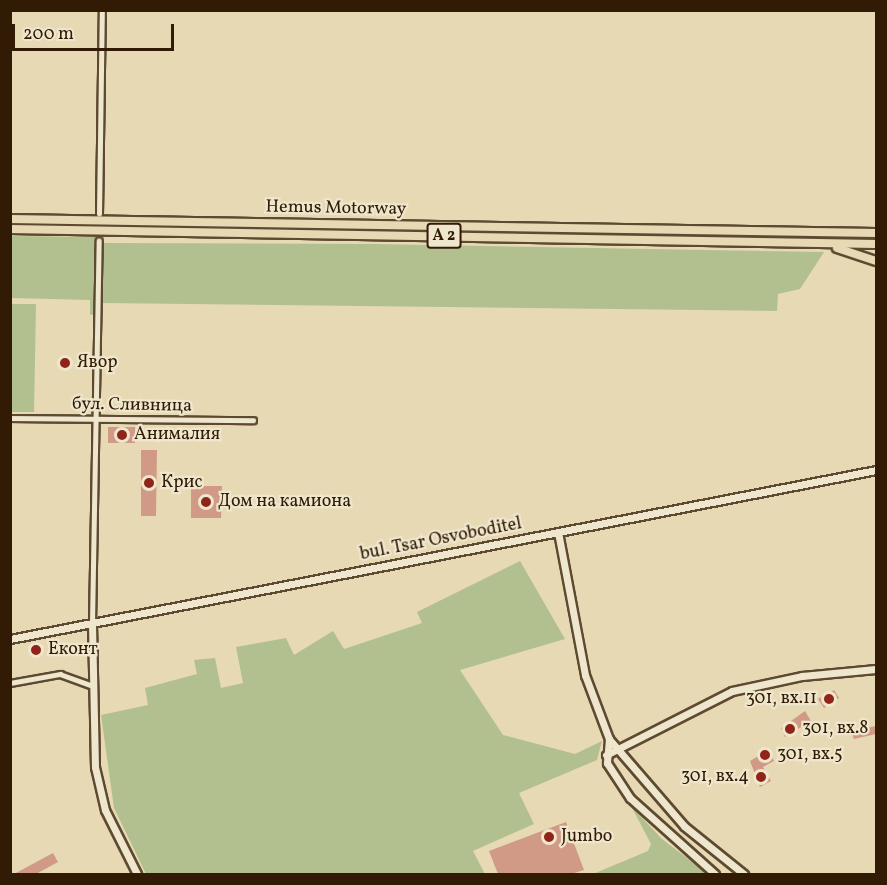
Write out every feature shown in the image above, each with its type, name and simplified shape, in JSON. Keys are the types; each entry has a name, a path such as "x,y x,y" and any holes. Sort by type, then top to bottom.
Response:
{"highway":[{"name":"Hemus Motorway","path":"10,219 876,233"},
{"path":"860,233 876,228"},
{"name":"Hemus Motorway","path":"10,229 876,244"},
{"path":"760,242 767,247 844,249 862,260 876,261"}],"street":[{"path":"99,214 102,10"},
{"path":"99,241 91,685 95,767 105,810 137,874"},
{"name":"бул. Сливница","path":"10,418 253,420"},
{"name":"bul. Tsar Osvoboditel","path":"10,639 876,470"},
{"path":"558,532 585,675 609,739 619,747 684,826 744,874"},
{"path":"606,755 732,691 776,680 876,669"},
{"path":"10,683 60,674 91,685"},
{"path":"609,739 606,755 630,798 715,874"}],"green space":[{"path":"11,236 95,237 96,314 90,315 90,300 11,298"},
{"path":"103,243 373,244 824,252 800,289 778,294 777,311 102,303"},
{"path":"11,304 36,304 34,412 11,412"},
{"path":"520,561 565,639 460,670 503,735 575,754 602,741 597,760 519,793 534,824 473,851 485,874 146,874 114,808 101,715 148,705 145,688 197,674 194,660 215,658 221,688 243,683 236,647 286,638 294,655 333,631 344,649 422,623 417,612"},
{"path":"631,806 662,839 708,874 593,874 648,851 651,844"}],"building":[{"name":"Анималия","path":"108,427 135,427 135,443 108,443"},
{"name":"Крис","path":"141,450 157,450 156,516 141,516"},
{"name":"Дом на камиона","path":"191,486 222,486 221,518 191,518"},
{"name":"301, вх.11","path":"834,690 839,698 824,708 818,699"},
{"path":"805,711 811,721 785,737 781,728"},
{"path":"876,726 876,734 854,739 851,731"},
{"path":"768,750 774,761 763,767 771,781 760,787 750,761"},
{"name":"Jumbo","path":"566,822 584,870 571,874 498,874 489,851"},
{"path":"53,853 58,862 36,874 14,874"}],"tunnel":[{"path":"99,220 99,241"}],"place":[{"name":"Явор","path":"65,363"},
{"name":"Анималия","path":"122,435"},
{"name":"Крис","path":"149,483"},
{"name":"Дом на камиона","path":"206,502"},
{"name":"Еконт","path":"36,650"},
{"name":"301, вх.11","path":"829,699"},
{"name":"301, вх.8","path":"790,729"},
{"name":"301, вх.5","path":"765,755"},
{"name":"301, вх.4","path":"761,777"},
{"name":"Jumbo","path":"549,837"}]}
